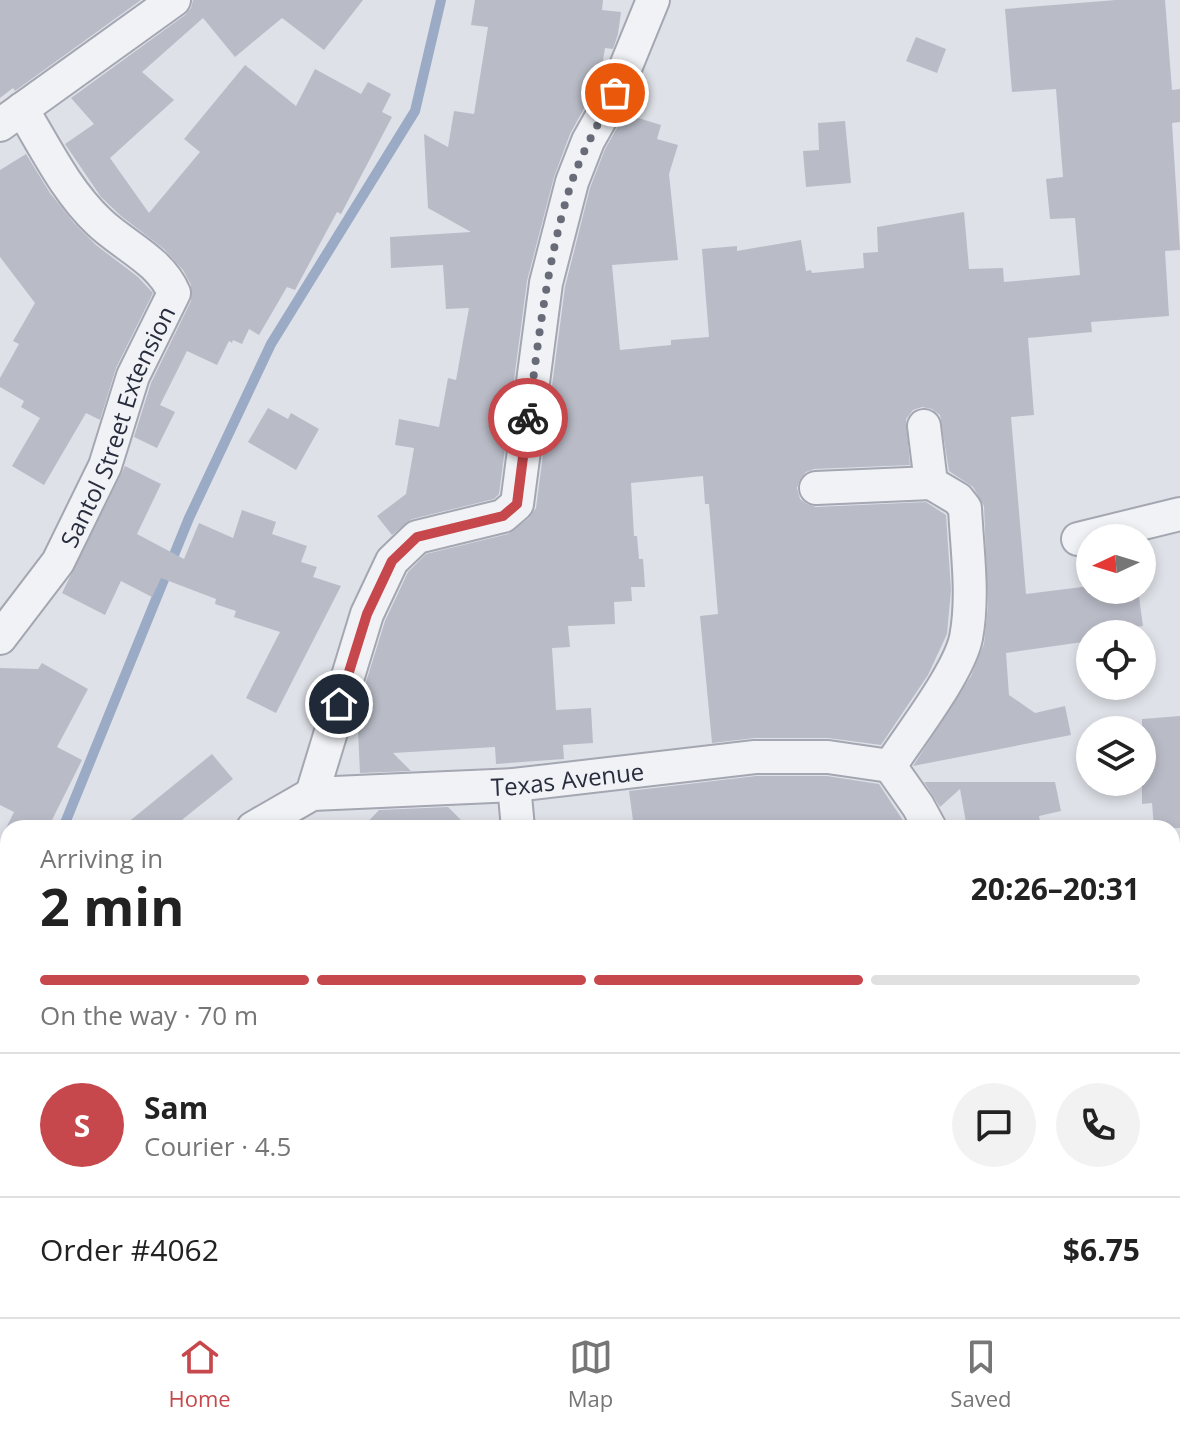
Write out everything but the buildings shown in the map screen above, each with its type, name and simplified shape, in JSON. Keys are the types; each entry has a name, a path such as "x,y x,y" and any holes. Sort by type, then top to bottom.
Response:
{"street":[{"path":"11,117 174,0"},
{"path":"312,794 367,614 392,561 417,537 503,516 517,504 546,283 572,182 588,141 615,93 653,0"},
{"name":"Santol Street Extension","path":"0,638 58,562 105,466 133,376 174,293 159,269 99,222 11,117"},
{"path":"924,426 931,483"},
{"path":"816,488 931,483 958,499 965,508 969,602 966,641 943,687 890,766 926,820"},
{"path":"1139,524 1180,514"},
{"name":"Texas Avenue","path":"267,820 312,794 514,785 755,757 828,757 890,766"},
{"path":"514,785 517,820"}],"waterway":[{"path":"66,820 189,518 271,344 415,111 441,0"}],"way so far":[{"path":"528,418 546,283 572,182 588,141 615,93"}],"route":[{"path":"339,704 367,614 392,561 417,537 503,516 517,504 528,418"}]}
